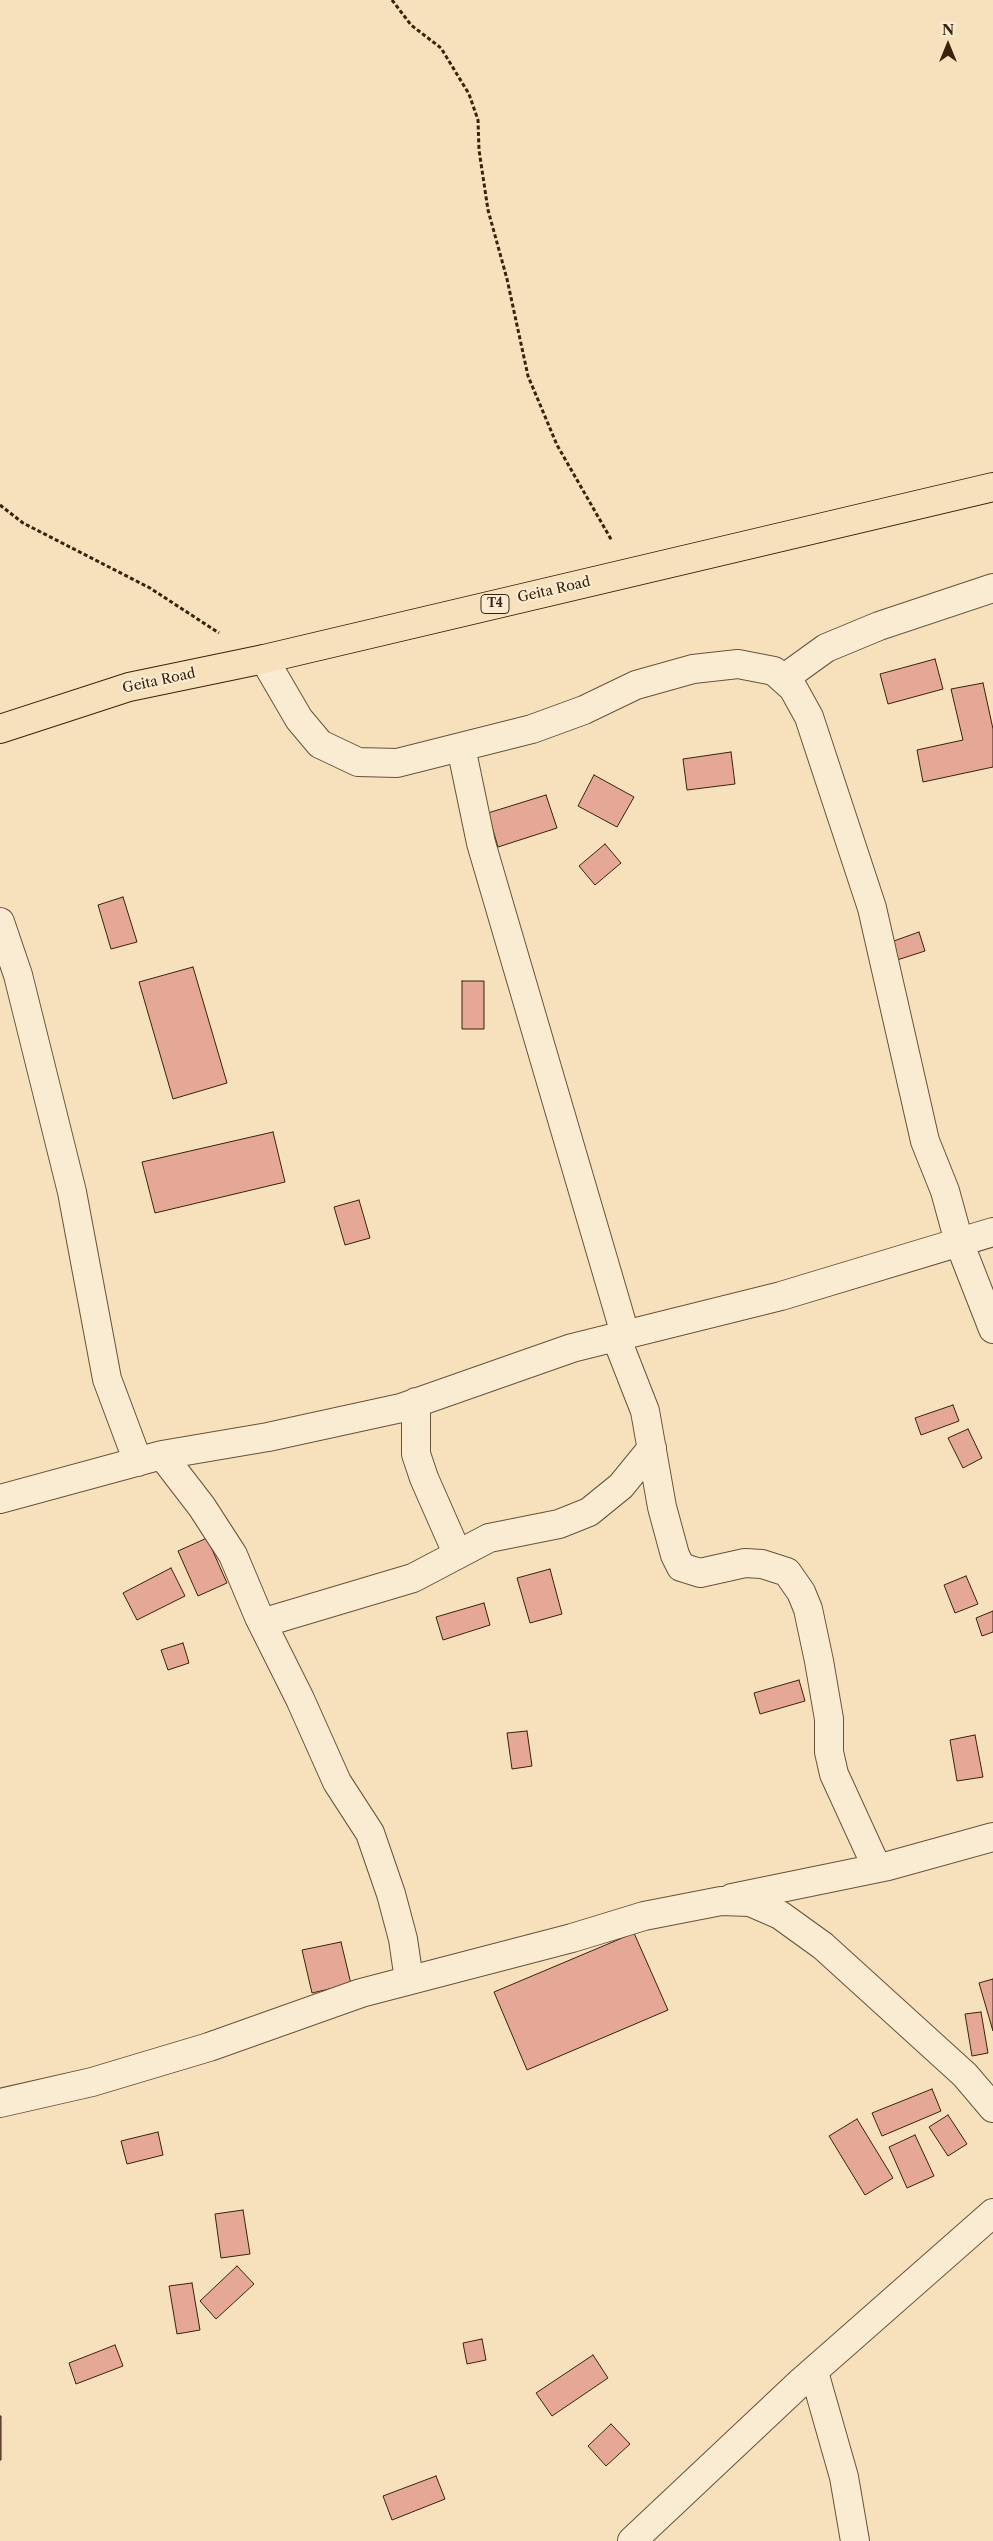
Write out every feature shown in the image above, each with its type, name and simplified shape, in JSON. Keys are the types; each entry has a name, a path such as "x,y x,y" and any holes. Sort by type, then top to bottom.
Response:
{"highway":[{"name":"Geita Road","path":"0,729 128,687 257,661 993,487"}],"street":[{"path":"783,679 826,648 879,626 993,588"},
{"path":"257,661 299,719 320,744 358,762 397,763 532,729 584,710 636,685 692,669 738,664 774,671 793,688 809,718 872,908 925,1142 945,1191 959,1242 993,1329"},
{"path":"461,747 481,843 621,1335 645,1411 672,1545 681,1567 700,1573 714,1572 745,1563 762,1564 787,1572 801,1592 808,1610 819,1661 829,1719 829,1752 834,1774 877,1868"},
{"path":"0,922 18,975 72,1192 108,1379 150,1458 202,1506 233,1555 262,1623 300,1699 337,1782 370,1833 391,1894 403,1939 409,1980"},
{"path":"0,1499 150,1458 268,1437 416,1402 572,1348 781,1296 993,1232"},
{"path":"416,1402 416,1454 424,1478 457,1553"},
{"path":"262,1623 412,1578 489,1538 560,1524 589,1512 621,1486 652,1448"},
{"path":"0,2103 119,2074 209,2047 361,1993 572,1938 644,1916 877,1868 993,1837"},
{"path":"721,1901 750,1902 780,1915 823,1946 965,2075 993,2108"},
{"path":"632,2541 712,2464 993,2213"},
{"path":"814,2372 844,2476 855,2541"}],"path":[{"path":"392,0 410,25 441,48 469,94 478,120 479,150 488,210 507,279 528,376 557,445 587,495 629,573"},
{"path":"0,505 23,523 150,588 221,634 257,661"}],"building":[{"path":"935,659 943,689 888,704 880,674"},
{"path":"983,683 993,729 993,767 923,782 917,750 963,740 951,689"},
{"path":"731,752 735,784 687,790 683,759"},
{"path":"594,775 634,797 617,827 578,806"},
{"path":"546,795 557,828 498,847 488,813"},
{"path":"605,844 621,863 595,885 579,866"},
{"path":"123,897 137,942 111,949 98,905"},
{"path":"919,932 925,951 897,960 891,942"},
{"path":"193,967 227,1083 173,1099 139,982"},
{"path":"462,981 484,981 484,1029 462,1029"},
{"path":"273,1132 285,1182 155,1213 142,1162"},
{"path":"359,1200 370,1238 345,1245 334,1207"},
{"path":"953,1405 959,1421 921,1435 915,1418"},
{"path":"968,1429 982,1458 963,1468 948,1438"},
{"path":"207,1538 227,1583 198,1596 178,1551"},
{"path":"171,1568 185,1596 137,1620 123,1593"},
{"path":"550,1569 562,1614 530,1623 517,1578"},
{"path":"966,1576 978,1604 955,1613 944,1585"},
{"path":"484,1603 490,1625 443,1640 436,1617"},
{"path":"993,1611 993,1632 982,1636 976,1618"},
{"path":"183,1643 189,1663 168,1670 161,1650"},
{"path":"799,1680 805,1701 760,1714 754,1693"},
{"path":"527,1731 532,1766 512,1769 507,1733"},
{"path":"975,1735 983,1777 957,1781 950,1740"},
{"path":"634,1933 668,2010 527,2070 494,1992"},
{"path":"341,1942 351,1984 312,1993 302,1950"},
{"path":"993,1979 993,2031 979,1983"},
{"path":"981,2012 988,2053 972,2056 965,2014"},
{"path":"932,2089 941,2111 882,2136 872,2113"},
{"path":"948,2115 967,2144 948,2156 929,2127"},
{"path":"857,2119 893,2178 865,2195 829,2136"},
{"path":"158,2132 163,2155 127,2164 121,2141"},
{"path":"915,2135 934,2176 907,2188 889,2147"},
{"path":"243,2210 250,2254 221,2258 215,2214"},
{"path":"237,2266 254,2284 216,2319 200,2301"},
{"path":"192,2283 200,2330 177,2334 169,2286"},
{"path":"482,2339 486,2360 467,2364 463,2343"},
{"path":"115,2345 123,2366 76,2384 69,2363"},
{"path":"593,2355 608,2378 552,2416 536,2393"},
{"path":"1,2416 1,2460 0,2460"},
{"path":"611,2424 630,2444 606,2466 588,2446"},
{"path":"436,2476 445,2499 392,2520 383,2496"}]}
